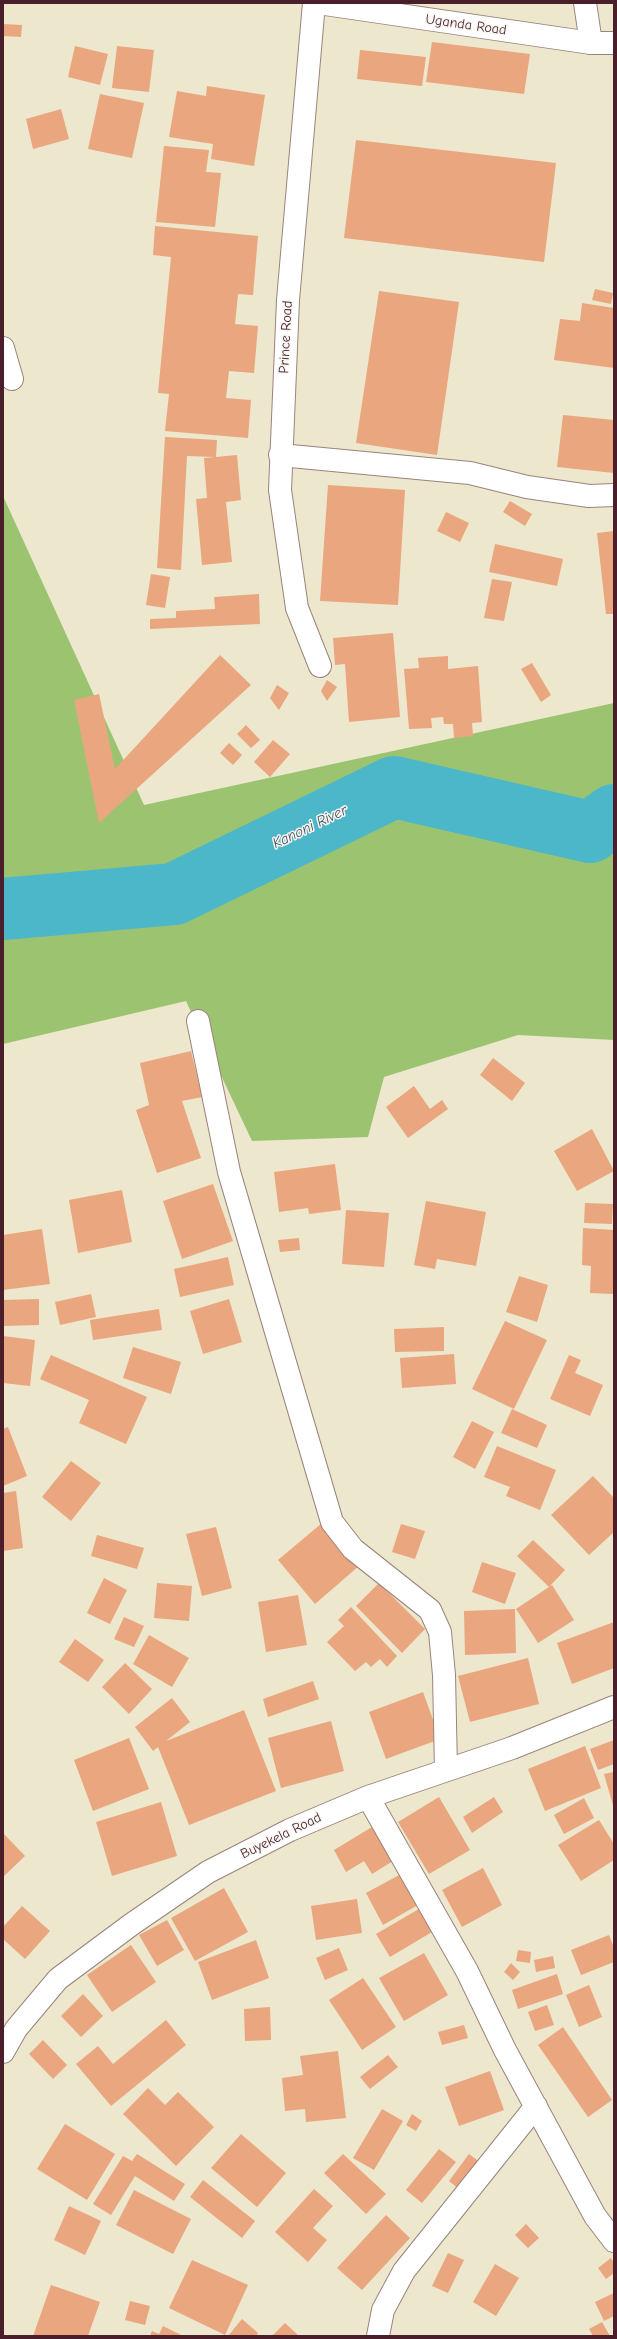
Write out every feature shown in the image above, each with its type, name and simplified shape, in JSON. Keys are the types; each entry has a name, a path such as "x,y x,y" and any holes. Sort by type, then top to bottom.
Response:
{"street":[{"name":"Prince Road","path":"314,3 288,300 280,455 280,490 297,608 320,666"},
{"name":"Uganda Road","path":"318,3 591,43 614,43"},
{"path":"585,3 591,43"},
{"path":"3,348 12,379"},
{"path":"280,455 470,473 527,487 589,496 614,495"},
{"path":"198,1021 229,1172 263,1282 332,1522 353,1549 430,1610 440,1632 444,1675 446,1770"},
{"name":"Buyekela Road","path":"3,2052 16,2029 58,1979 132,1924 208,1872 290,1830 368,1797 512,1748 614,1707"},
{"path":"368,1797 467,1971 505,2050 595,2216 614,2241"},
{"path":"378,2336 383,2310 404,2271 536,2106"}],"green space":[{"path":"3,496 144,805 614,703 614,1040 518,1035 384,1077 368,1137 252,1141 186,1001 3,1044"}],"building":[{"path":"3,24 22,25 21,37 3,36"},
{"path":"432,42 530,54 524,94 426,82"},
{"path":"75,46 108,54 100,85 68,77"},
{"path":"117,46 154,50 149,92 112,88"},
{"path":"360,50 426,57 422,86 357,79"},
{"path":"207,86 265,95 254,166 211,159 213,144 169,137 177,91 206,96"},
{"path":"100,94 144,103 132,158 88,149"},
{"path":"61,109 69,139 33,149 26,119"},
{"path":"356,140 556,163 544,262 344,238"},
{"path":"164,146 209,150 206,172 221,173 215,227 156,222"},
{"path":"155,226 258,236 253,295 238,294 235,324 258,326 254,373 229,371 226,398 251,400 248,438 165,431 169,394 158,393 171,257 153,255"},
{"path":"595,289 613,293 611,304 592,300"},
{"path":"379,291 459,302 437,455 356,443"},
{"path":"582,303 614,308 614,368 554,360 560,319 580,321"},
{"path":"563,415 614,420 614,473 557,467"},
{"path":"165,437 217,440 216,457 237,455 241,500 226,502 232,562 202,565 196,499 207,498 204,458 215,457 187,456 181,570 157,568"},
{"path":"328,485 405,490 398,605 320,601"},
{"path":"510,501 532,514 525,526 503,512"},
{"path":"446,512 469,523 460,542 437,531"},
{"path":"614,531 614,614 606,614 597,533"},
{"path":"495,544 563,559 557,586 489,572"},
{"path":"151,574 170,577 165,608 146,605"},
{"path":"492,579 512,582 504,621 484,618"},
{"path":"259,594 260,624 150,629 150,619 176,618 176,611 215,609 214,597"},
{"path":"393,633 400,717 349,722 345,664 335,665 333,638"},
{"path":"220,655 251,685 99,823 74,700 99,694 115,769"},
{"path":"448,656 448,669 478,666 482,722 472,723 473,736 454,738 453,724 444,724 443,717 431,718 432,728 409,729 404,669 419,668 418,658"},
{"path":"532,663 551,695 541,702 521,669"},
{"path":"327,680 337,687 327,701 321,691"},
{"path":"277,685 289,693 279,710 270,698"},
{"path":"246,725 260,740 251,748 237,734"},
{"path":"273,740 290,754 270,777 254,762"},
{"path":"229,743 242,755 233,765 220,753"},
{"path":"191,1051 202,1097 182,1101 201,1158 157,1173 136,1110 149,1105 140,1063"},
{"path":"493,1058 525,1083 512,1101 480,1075"},
{"path":"414,1086 430,1109 442,1100 448,1109 408,1138 386,1107"},
{"path":"592,1129 614,1171 577,1191 554,1151"},
{"path":"335,1164 341,1210 309,1214 308,1208 279,1212 274,1172"},
{"path":"213,1184 233,1241 182,1259 163,1201"},
{"path":"122,1190 132,1242 78,1253 69,1200"},
{"path":"426,1201 486,1212 476,1266 437,1259 435,1269 414,1265"},
{"path":"585,1203 613,1204 612,1224 584,1223"},
{"path":"346,1210 389,1213 384,1267 342,1264"},
{"path":"583,1228 614,1230 614,1294 590,1293 591,1266 582,1265"},
{"path":"42,1229 50,1284 3,1290 3,1235"},
{"path":"299,1238 300,1250 280,1252 278,1240"},
{"path":"228,1257 234,1285 180,1297 174,1269"},
{"path":"519,1276 548,1285 537,1322 506,1312"},
{"path":"91,1294 96,1317 60,1325 55,1302"},
{"path":"39,1299 39,1325 3,1326 3,1300"},
{"path":"229,1299 242,1342 203,1354 190,1311"},
{"path":"159,1309 162,1330 93,1340 90,1320"},
{"path":"505,1321 547,1340 514,1409 472,1389"},
{"path":"444,1327 444,1351 395,1352 394,1329"},
{"path":"3,1336 35,1340 30,1386 3,1383"},
{"path":"133,1347 181,1362 171,1394 123,1378"},
{"path":"454,1354 456,1384 402,1388 400,1358"},
{"path":"51,1355 147,1397 126,1444 79,1423 89,1400 40,1379"},
{"path":"569,1355 581,1360 575,1373 603,1385 590,1416 550,1399"},
{"path":"512,1409 547,1425 537,1448 501,1433"},
{"path":"472,1421 494,1432 475,1469 453,1457"},
{"path":"8,1427 27,1476 3,1486 3,1429"},
{"path":"497,1446 556,1470 540,1510 506,1496 510,1487 484,1477"},
{"path":"71,1461 101,1483 71,1521 42,1497"},
{"path":"593,1476 614,1498 614,1532 589,1555 551,1515"},
{"path":"16,1491 23,1548 3,1551 3,1493"},
{"path":"322,1523 359,1566 315,1604 278,1560"},
{"path":"401,1524 425,1531 415,1559 392,1552"},
{"path":"216,1527 232,1588 202,1596 186,1534"},
{"path":"97,1535 144,1548 137,1569 91,1556"},
{"path":"533,1540 565,1570 549,1587 517,1556"},
{"path":"482,1562 516,1573 505,1604 472,1592"},
{"path":"104,1578 127,1590 110,1624 87,1613"},
{"path":"157,1583 192,1586 189,1621 154,1618"},
{"path":"379,1583 425,1629 402,1653 356,1606"},
{"path":"552,1585 574,1620 538,1643 516,1609"},
{"path":"298,1595 307,1645 266,1652 258,1602"},
{"path":"351,1607 397,1656 387,1667 380,1659 371,1667 366,1662 355,1671 327,1642 344,1626 338,1620"},
{"path":"515,1609 516,1653 465,1655 464,1611"},
{"path":"124,1617 144,1626 134,1647 114,1639"},
{"path":"614,1622 614,1668 572,1684 557,1643"},
{"path":"149,1635 189,1658 172,1687 133,1664"},
{"path":"75,1639 104,1660 88,1682 59,1662"},
{"path":"528,1658 539,1704 470,1722 458,1676"},
{"path":"125,1663 152,1689 129,1714 102,1687"},
{"path":"313,1681 319,1699 268,1717 263,1699"},
{"path":"423,1692 440,1739 386,1759 369,1712"},
{"path":"172,1698 190,1722 166,1741 244,1710 276,1791 189,1825 158,1747 153,1751 135,1727"},
{"path":"331,1721 344,1771 281,1788 268,1738"},
{"path":"129,1738 149,1789 93,1811 74,1760"},
{"path":"614,1740 614,1764 598,1770 590,1749"},
{"path":"585,1746 601,1788 545,1811 528,1769"},
{"path":"614,1772 614,1809 604,1774"},
{"path":"439,1797 470,1850 429,1874 398,1822"},
{"path":"494,1797 503,1812 472,1833 463,1817"},
{"path":"584,1798 594,1818 564,1834 554,1815"},
{"path":"161,1802 177,1856 112,1876 96,1822"},
{"path":"599,1820 614,1844 614,1860 581,1881 558,1845"},
{"path":"372,1827 393,1861 372,1874 364,1861 346,1872 334,1850"},
{"path":"3,1833 25,1856 3,1877"},
{"path":"483,1868 502,1905 462,1927 442,1890"},
{"path":"401,1874 418,1905 383,1925 366,1893"},
{"path":"224,1888 248,1932 195,1961 171,1918"},
{"path":"357,1899 362,1933 316,1940 311,1906"},
{"path":"22,1906 50,1931 25,1959 3,1939 3,1927"},
{"path":"424,1906 437,1929 390,1957 376,1934"},
{"path":"167,1920 184,1950 157,1966 139,1935"},
{"path":"609,1935 614,1948 614,1962 581,1975 571,1950"},
{"path":"256,1940 269,1978 212,2000 198,1962"},
{"path":"131,1945 156,1982 112,2012 87,1975"},
{"path":"339,1948 348,1970 325,1980 316,1958"},
{"path":"518,1950 531,1952 530,1963 516,1961"},
{"path":"424,1953 448,1995 404,2021 379,1978"},
{"path":"553,1956 555,1968 536,1972 534,1960"},
{"path":"511,1963 520,1972 513,1980 504,1972"},
{"path":"557,1974 563,1994 518,2009 512,1990"},
{"path":"363,1978 396,2027 362,2050 329,2000"},
{"path":"589,1985 602,2017 579,2027 566,1995"},
{"path":"83,1994 103,2016 81,2037 61,2016"},
{"path":"547,2005 554,2025 535,2031 528,2012"},
{"path":"270,2007 271,2040 245,2041 244,2009"},
{"path":"166,2020 186,2045 111,2106 76,2064 98,2046 113,2064"},
{"path":"464,2025 468,2038 442,2045 438,2032"},
{"path":"563,2027 612,2100 588,2117 538,2045"},
{"path":"43,2040 67,2065 53,2079 29,2054"},
{"path":"338,2051 346,2118 306,2122 305,2109 285,2111 282,2078 303,2075 300,2056"},
{"path":"388,2055 398,2067 370,2089 360,2077"},
{"path":"490,2071 504,2110 459,2126 445,2087"},
{"path":"148,2088 165,2105 178,2092 214,2127 176,2166 123,2114"},
{"path":"382,2109 403,2121 374,2170 353,2158"},
{"path":"412,2114 422,2121 416,2131 406,2125"},
{"path":"65,2124 115,2154 87,2200 37,2169"},
{"path":"241,2134 286,2173 257,2207 211,2168"},
{"path":"439,2149 456,2162 422,2203 406,2190"},
{"path":"137,2154 185,2184 174,2201 135,2176 111,2215 93,2204 123,2156 132,2161"},
{"path":"343,2154 386,2194 366,2214 324,2173"},
{"path":"469,2154 481,2163 460,2190 449,2181"},
{"path":"203,2180 255,2221 242,2238 190,2197"},
{"path":"314,2189 333,2206 313,2228 327,2240 308,2262 275,2232"},
{"path":"134,2190 191,2219 173,2254 116,2225"},
{"path":"69,2206 101,2221 85,2255 54,2240"},
{"path":"386,2215 410,2238 362,2290 337,2268"},
{"path":"526,2224 539,2238 528,2248 515,2235"},
{"path":"448,2253 464,2260 448,2293 432,2286"},
{"path":"611,2258 614,2263 614,2273 606,2279 598,2268"},
{"path":"192,2260 248,2285 225,2335 169,2308"},
{"path":"495,2264 519,2278 496,2316 473,2302"},
{"path":"51,2285 100,2302 88,2336 33,2336"},
{"path":"614,2293 614,2316 604,2321 595,2302"},
{"path":"130,2301 150,2306 145,2325 125,2320"},
{"path":"242,2319 258,2333 256,2336 228,2336"},
{"path":"602,2322 610,2336 593,2336 589,2329"},
{"path":"285,2323 299,2336 272,2336"},
{"path":"163,2326 183,2336 150,2336 152,2331 159,2334"}],"waterway":[{"name":"Kanoni River","path":"3,909 174,894 394,787 590,832 614,815"}]}
